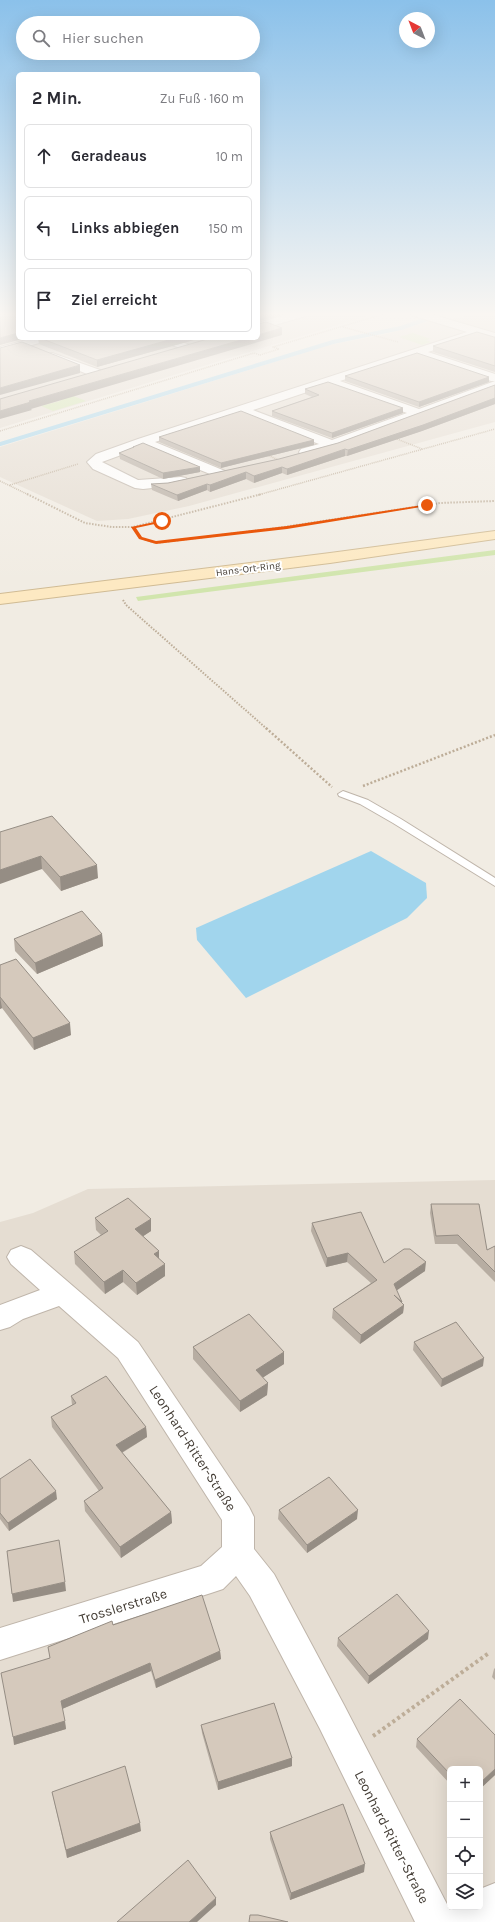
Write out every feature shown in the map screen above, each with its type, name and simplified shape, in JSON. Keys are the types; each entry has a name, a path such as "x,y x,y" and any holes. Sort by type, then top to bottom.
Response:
{"main road":[{"name":"Hans-Ort-Ring","path":"0,599 330,558 495,535"},
{"name":"Hans-Ort-Ring","path":"0,609 495,546"}],"street":[{"path":"235,471 154,485 135,484 98,466 94,462 101,457 143,442 264,403"},
{"path":"390,403 419,413"},
{"path":"279,460 332,445 447,403"},
{"path":"242,410 332,445"},
{"path":"143,442 220,474"},
{"name":"Leonhard-Ritter-Straße","path":"21,1257 128,1350 142,1369 238,1517 238,1553 262,1585 435,1922"},
{"path":"0,1319 13,1311 64,1293"},
{"name":"Trosslerstraße","path":"0,1644 211,1578 238,1553"},
{"path":"464,1922 495,1902"}],"lane":[{"path":"343,794 364,802 397,821 495,883"}],"path":[{"path":"0,431 92,403"},
{"path":"0,481 85,522 112,527 133,527 196,512 495,429"},
{"path":"266,455 279,460"},
{"path":"10,485 101,457"},
{"path":"133,527 140,538 156,543 287,527 427,505 462,501 495,501"},
{"path":"120,594 126,605 213,680 324,781 343,794 495,735"},
{"path":"349,1752 489,1653"}],"shaded area":[{"path":"0,403 83,403 0,428"},
{"path":"143,403 495,403 495,422 189,506 128,519 97,521 0,477 0,447"},
{"path":"495,1180 495,1922 0,1922 0,1222 33,1213 88,1189"}],"green space":[{"path":"54,403 80,403 53,411 41,406"},
{"path":"495,550 495,555 138,601 136,597"}],"water":[{"path":"371,851 426,883 427,898 407,918 246,998 197,940 196,928"}],"building":[{"path":"0,403 29,403 0,411"},
{"path":"296,403 388,403 403,408 332,433 272,411"},
{"path":"447,403 482,403 423,425 287,469 282,467 254,476 246,472 177,495 151,484 168,483 279,459 338,443"},
{"path":"241,411 314,440 221,463 159,437"},
{"path":"143,443 200,467 163,473 119,453"},
{"path":"52,816 97,865 60,877 41,856 0,870 0,832"},
{"path":"82,911 102,934 35,963 14,939"},
{"path":"16,959 70,1023 33,1038 0,997 0,965"},
{"path":"128,1198 151,1219 135,1229 159,1251 154,1254 165,1264 136,1283 123,1270 104,1282 74,1252 108,1231 95,1218"},
{"path":"431,1204 479,1204 487,1250 495,1246 495,1272 458,1235 436,1236"},
{"path":"361,1212 384,1263 404,1249 410,1249 426,1262 394,1284 402,1302 394,1295 404,1305 361,1335 333,1309 377,1280 348,1253 327,1258 312,1223"},
{"path":"249,1314 284,1352 256,1370 268,1383 240,1401 193,1347"},
{"path":"456,1322 484,1358 442,1379 414,1342"},
{"path":"106,1376 146,1427 116,1445 171,1512 120,1547 84,1501 103,1488 51,1417 76,1403 71,1396"},
{"path":"30,1459 56,1491 8,1523 0,1513 0,1479"},
{"path":"329,1477 358,1510 307,1545 279,1510"},
{"path":"59,1540 65,1582 12,1594 7,1551"},
{"path":"397,1594 429,1631 369,1676 338,1638"},
{"path":"202,1595 220,1651 155,1680 150,1663 61,1701 65,1721 13,1737 1,1673 50,1658 48,1647 112,1621 113,1625"},
{"path":"460,1699 495,1735 495,1769 483,1780 483,1766 447,1766 447,1771 417,1739"},
{"path":"274,1703 292,1758 218,1782 201,1725"},
{"path":"125,1766 140,1823 66,1850 52,1792"},
{"path":"343,1804 365,1864 291,1893 270,1832"},
{"path":"188,1860 216,1898 189,1922 117,1922"},
{"path":"250,1915 258,1915 288,1922 249,1922"}],"waterway":[{"path":"0,444 135,403"}],"route":[{"path":"162,521 133,527 140,538 156,543 287,527 427,505"}]}
